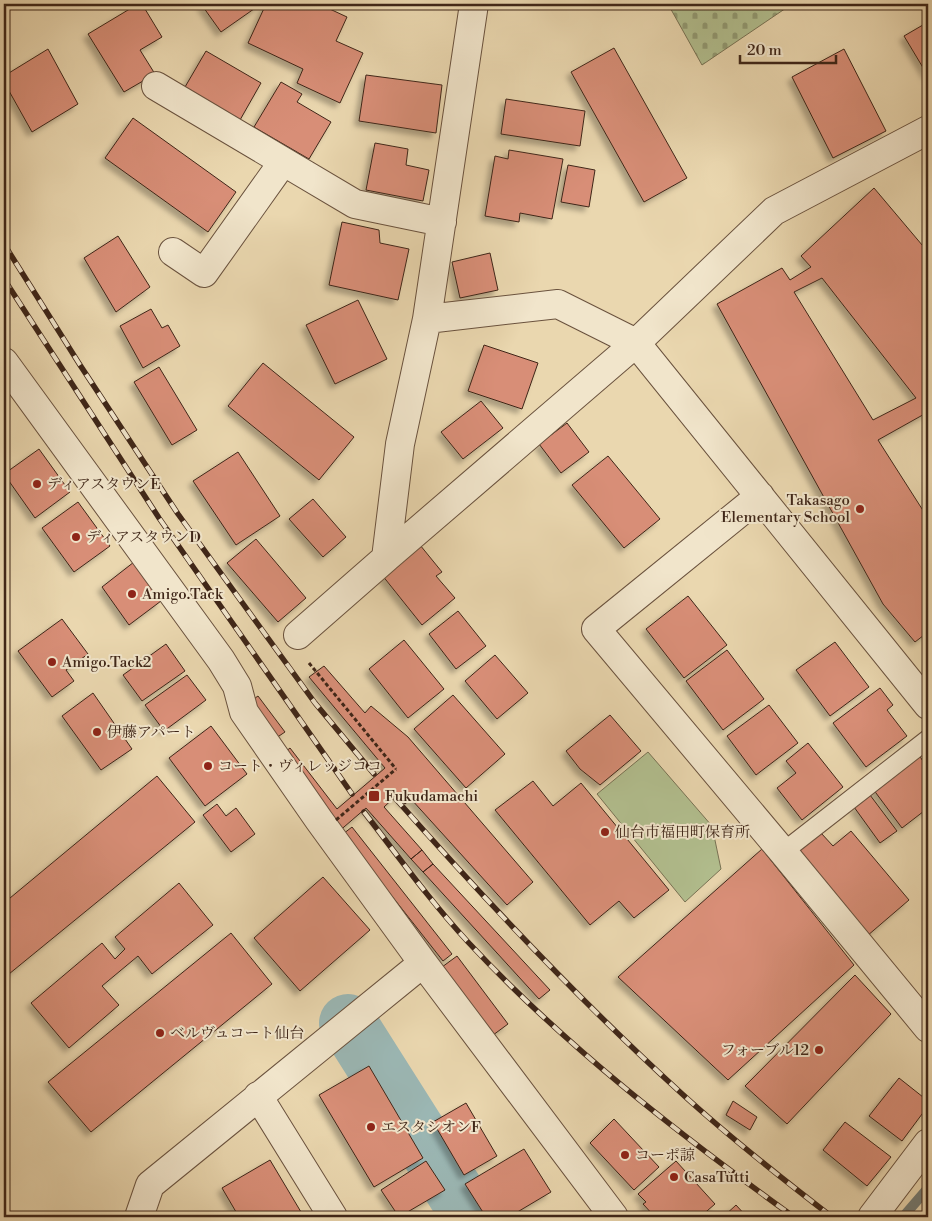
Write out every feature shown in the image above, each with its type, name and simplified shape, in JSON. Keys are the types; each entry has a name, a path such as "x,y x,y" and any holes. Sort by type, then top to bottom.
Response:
{"street":[{"path":"386,558 400,444 427,319 474,4"},
{"path":"156,86 355,204 442,222"},
{"path":"298,635 636,343 774,211 928,130"},
{"path":"173,252 204,274 284,162"},
{"path":"427,319 558,304 636,343 928,704"},
{"path":"4,362 221,660 237,686 244,712 319,820 423,963 614,1217"},
{"path":"760,496 596,629 928,1028"},
{"path":"139,1217 150,1185 423,963"},
{"path":"258,1096 333,1217"},
{"path":"872,1217 928,1143"}],"lane":[{"path":"783,852 928,739"}],"path":[{"path":"316,672 396,769 336,820"}],"green space":[{"path":"668,4 792,4 702,65"},
{"path":"648,752 712,826 721,869 685,902 597,794"}],"building":[{"path":"138,4 142,4 162,37 140,50 155,74 124,92 88,34"},
{"path":"201,4 261,4 221,32"},
{"path":"266,4 282,9 284,4 319,4 347,17 336,41 363,53 340,103 297,83 303,69 248,43"},
{"path":"928,22 928,76 904,36"},
{"path":"614,48 687,178 644,202 571,72"},
{"path":"48,49 78,104 32,132 4,82 4,76"},
{"path":"844,49 886,131 833,158 792,77"},
{"path":"206,51 261,83 240,120 185,87"},
{"path":"366,75 442,85 436,133 359,121"},
{"path":"281,82 302,94 297,102 331,122 309,159 254,127"},
{"path":"506,99 585,111 580,146 501,134"},
{"path":"133,118 236,192 208,232 105,158"},
{"path":"375,143 408,149 406,165 429,170 423,201 366,190"},
{"path":"509,150 563,159 552,219 520,213 519,222 485,216 495,156 508,159"},
{"path":"568,165 595,170 589,207 561,202"},
{"path":"874,188 928,252 928,412 878,440 924,512 928,510 928,632 915,642 883,604 717,304 782,268 790,280 811,267 801,256","holes":["822,278 916,398 873,420 794,292"]},
{"path":"342,222 379,230 380,243 409,249 398,300 329,285"},
{"path":"118,236 150,287 116,312 84,258"},
{"path":"490,253 498,290 460,298 452,262"},
{"path":"358,300 387,359 335,384 306,325"},
{"path":"151,309 162,328 168,325 180,346 143,368 120,326"},
{"path":"484,345 538,363 522,409 468,391"},
{"path":"263,363 354,437 319,480 228,406"},
{"path":"159,367 197,430 172,445 134,382"},
{"path":"481,401 503,428 463,459 441,432"},
{"path":"567,423 589,452 561,473 539,444"},
{"name":"ディアスタウンE","path":"39,449 70,492 35,518 4,474"},
{"path":"238,452 280,516 236,545 193,481"},
{"path":"608,456 660,519 624,548 572,485"},
{"path":"313,499 346,537 323,557 289,519"},
{"name":"ディアスタウンD","path":"78,502 110,546 74,572 42,528"},
{"path":"256,539 306,598 278,622 227,563"},
{"path":"420,545 442,572 436,576 455,598 422,625 382,575"},
{"name":"Amigo.Tack","path":"134,562 161,601 129,625 102,587"},
{"path":"688,596 727,645 684,678 646,629"},
{"path":"458,611 486,646 456,669 429,634"},
{"name":"Amigo.Tack2","path":"62,619 88,654 66,670 74,681 52,697 18,651"},
{"path":"404,640 444,689 408,718 369,669"},
{"path":"835,642 869,687 830,716 796,670"},
{"path":"166,644 185,671 142,701 123,675"},
{"path":"727,650 764,699 723,730 686,681"},
{"path":"495,655 528,693 497,719 465,681"},
{"name":"Fukudamachi","path":"324,666 365,713 371,706 408,737 533,882 507,905 411,799 405,804 398,794 384,807 422,850 411,859 366,808 337,833 280,756 290,748 337,809 385,768 309,677"},
{"path":"187,675 206,700 164,731 145,705"},
{"path":"880,688 893,705 887,710 907,736 866,767 833,723"},
{"name":"伊藤アパート","path":"93,693 132,749 101,770 62,716"},
{"path":"453,695 505,754 466,788 414,729"},
{"path":"258,696 285,732 273,740 248,703"},
{"path":"769,705 798,743 756,775 727,736"},
{"path":"610,715 641,751 600,785 580,769 566,751"},
{"name":"コート・ヴィレッジココ","path":"211,726 247,774 205,806 169,758"},
{"path":"808,743 843,787 802,820 777,788 796,773 786,761"},
{"path":"919,755 928,769 928,808 902,828 873,789"},
{"path":"157,776 195,822 9,974 4,968 4,903"},
{"path":"533,781 553,806 581,783 669,890 634,918 619,901 590,925 495,810"},
{"path":"870,795 897,831 880,843 854,807"},
{"path":"217,804 226,816 236,808 255,834 231,852 203,815"},
{"path":"352,827 452,954 443,961 343,834"},
{"path":"851,831 909,900 867,936 797,853 821,833 833,846"},
{"path":"762,849 854,965 728,1080 618,977"},
{"path":"422,850 433,864 423,872 411,859"},
{"path":"433,864 550,990 539,999 423,872"},
{"path":"323,877 370,930 300,991 254,938"},
{"path":"179,883 213,925 152,974 138,956 102,986 119,1005 69,1048 31,1003 102,943 115,959 125,949 115,937"},
{"name":"ベルヴュコート仙台","path":"231,933 272,984 91,1132 48,1082"},
{"path":"457,956 508,1024 489,1038 438,970"},
{"name":"フォーブル12","path":"855,975 891,1014 787,1124 745,1086"},
{"name":"エスタシオンF","path":"369,1066 423,1158 374,1187 319,1095"},
{"path":"899,1078 928,1101 928,1106 902,1141 869,1116"},
{"path":"733,1101 757,1117 750,1130 726,1115"},
{"path":"466,1103 497,1156 464,1175 433,1122"},
{"name":"コーポ諒","path":"614,1119 659,1167 634,1190 590,1143"},
{"path":"845,1122 891,1157 867,1186 823,1150"},
{"path":"524,1149 551,1192 509,1217 486,1217 465,1184"},
{"path":"270,1160 304,1217 239,1217 222,1188"},
{"path":"426,1161 445,1190 399,1217 381,1190"},
{"name":"CasaTutti","path":"676,1161 715,1204 700,1217 655,1217 643,1204 646,1202 638,1194"},
{"path":"736,1205 747,1217 723,1217"}],"waterway":[{"path":"348,1023 471,1217"},
{"path":"903,1217 928,1188"}],"railway":[{"path":"4,244 80,365 178,514 315,703 374,774"},
{"path":"4,279 159,518 352,794"},
{"path":"395,798 533,949 642,1057 735,1140 832,1217"},
{"path":"364,812 440,911 505,980 544,1017 583,1053 666,1121 794,1217"}],"place":[{"name":"ディアスタウンE","path":"37,484"},
{"name":"Takasago Elementary School","path":"860,509"},
{"name":"ディアスタウンD","path":"76,537"},
{"name":"Amigo.Tack","path":"132,594"},
{"name":"Amigo.Tack2","path":"52,662"},
{"name":"伊藤アパート","path":"97,732"},
{"name":"コート・ヴィレッジココ","path":"208,766"},
{"name":"Fukudamachi","path":"374,796"},
{"name":"仙台市福田町保育所","path":"605,832"},
{"name":"ベルヴュコート仙台","path":"160,1033"},
{"name":"フォーブル12","path":"819,1050"},
{"name":"エスタシオンF","path":"371,1127"},
{"name":"コーポ諒","path":"625,1155"},
{"name":"CasaTutti","path":"674,1177"}]}
